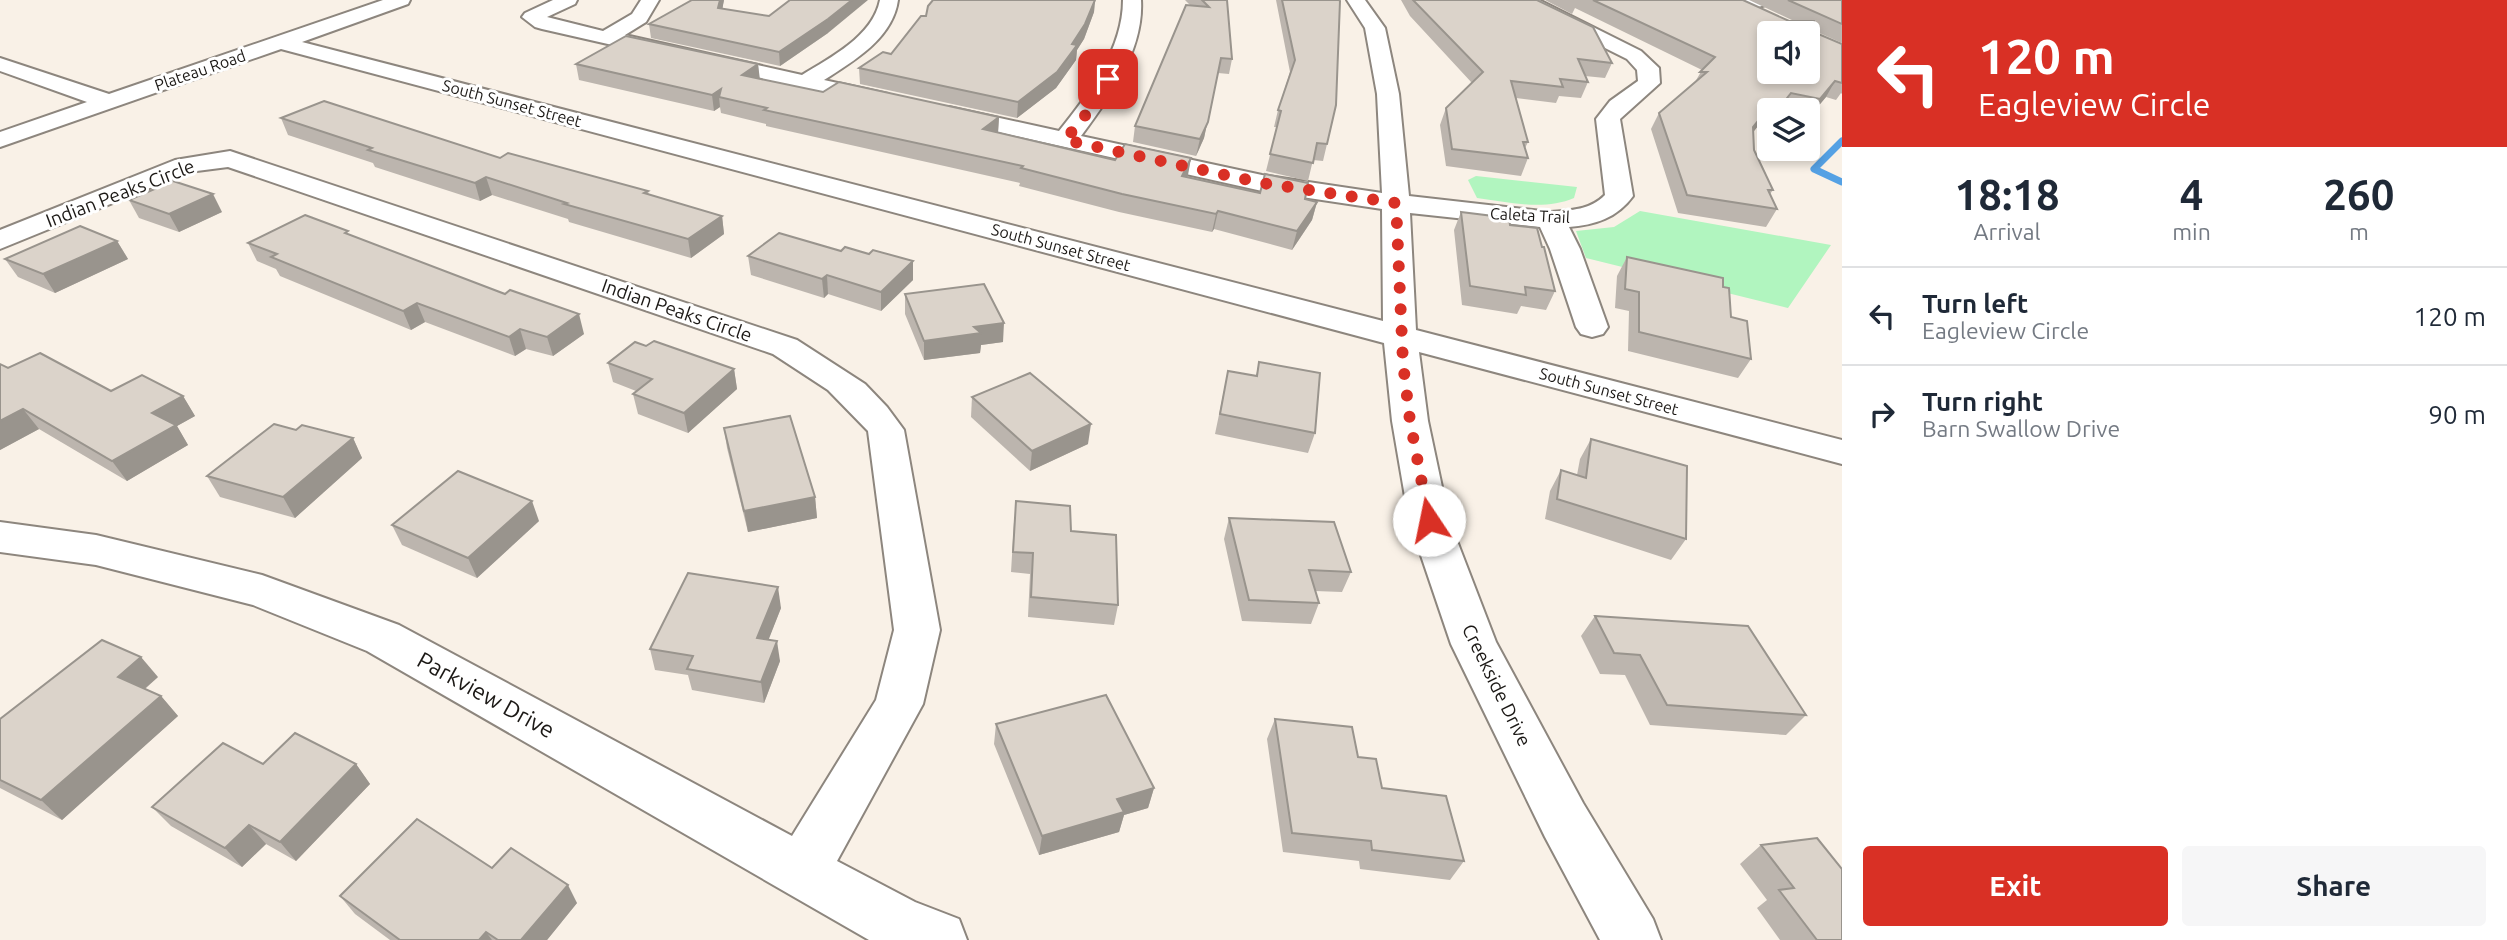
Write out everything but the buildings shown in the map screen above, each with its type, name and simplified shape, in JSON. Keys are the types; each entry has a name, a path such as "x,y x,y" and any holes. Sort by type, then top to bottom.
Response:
{"street":[{"name":"Plateau Road","path":"0,141 401,0"},
{"path":"568,0 533,17 542,23 896,102"},
{"path":"607,37 636,20 649,6 650,0"},
{"path":"805,82 859,46 881,23 889,7 889,0"},
{"path":"1065,140 1092,107 1108,79 1135,15 1132,0"},
{"name":"Creekside Drive","path":"1356,0 1375,28 1388,94 1396,203 1400,336 1410,421 1429,520 1474,644 1564,820 1632,940"},
{"name":"Caleta Trail","path":"922,108 1262,183 1396,203 1551,220 1582,218 1608,209 1619,196 1608,119 1618,106 1649,83 1648,68 1634,55 1524,0"},
{"path":"1714,0 1736,4 1757,3 1762,0"},
{"path":"1736,4 1770,21"},
{"name":"South Sunset Street","path":"279,42 1842,452"},
{"path":"0,64 110,102"},
{"name":"Indian Peaks Circle","path":"0,240 184,165 230,159 785,347 838,377 869,407 886,430 917,630 899,704 855,783 802,869"},
{"path":"1551,220 1565,249 1592,327"},
{"name":"Parkview Drive","path":"0,537 96,550 262,591 383,638 899,925 938,940"}],"green space":[{"path":"1476,176 1577,187 1574,198 1562,202 1538,205 1513,203 1477,198 1468,180"},
{"path":"1640,211 1831,245 1788,308 1586,258 1576,231 1614,227"}],"waterway":[{"path":"1842,141 1814,169 1842,182"}],"route":[{"path":"1108,79 1092,107 1065,140 1262,183 1396,203 1400,336 1410,421 1429,520"}]}
